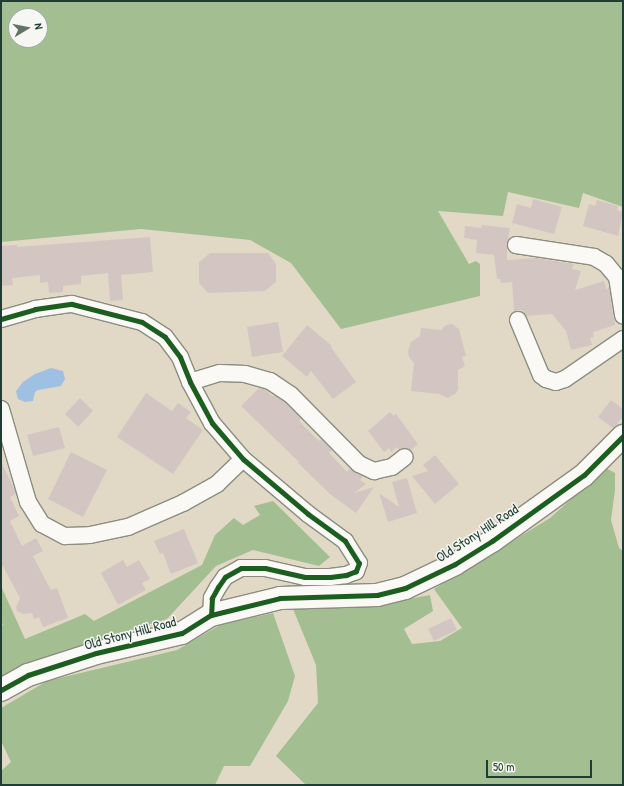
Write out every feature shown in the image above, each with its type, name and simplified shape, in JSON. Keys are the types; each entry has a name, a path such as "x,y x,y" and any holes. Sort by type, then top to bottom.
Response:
{"street":[{"path":"516,245 594,257 606,264 617,277 623,316"},
{"path":"1,319 35,309 72,304 142,322 165,337 180,357 190,382 212,423 243,459 308,514 345,541 359,563 356,571 330,577 306,577 265,568 241,568 224,577 212,598 211,615"},
{"path":"518,320 541,375 546,379 556,382 565,379 623,339"},
{"path":"190,382 220,373 244,374 270,381 291,395 359,464 374,471 392,467 405,457"},
{"path":"1,409 28,502 42,524 65,536 90,535 128,527 183,503 217,484 243,459"},
{"name":"Old Stony Hill Road","path":"1,690 28,674 96,653 182,633 211,615 280,598 377,595 405,588 455,564 492,542 584,475 623,436"}],"green space":[{"path":"1,1 623,1 623,207 583,193 579,208 508,192 503,216 438,211 469,264 476,261 480,264 480,296 341,329 291,263 250,240 141,229 1,242"},
{"path":"606,468 615,473 615,490 611,520 619,548 623,551 623,785 306,785 276,756 318,703 316,665 293,609 371,606 430,595 433,611 404,629 412,644 440,641 462,628 434,589 550,518"},
{"path":"273,501 330,557 319,566 253,550 216,566 167,619 27,663 1,678 1,626 3,625 1,621 1,586 25,639 85,614 94,621 202,565 215,535 234,518 243,525 260,515 254,506"},
{"path":"273,613 295,676 288,701 250,766 224,766 215,785 1,785 1,771 11,762 1,741 1,708 47,681 177,650 220,625"}],"water":[{"path":"51,368 63,371 65,379 61,386 38,390 35,392 33,401 25,402 18,399 16,391 23,382 35,374"}],"building":[{"path":"533,199 562,207 554,234 512,223 517,204 531,208"},
{"path":"597,200 618,206 617,210 623,212 618,236 583,226 589,204 595,206"},
{"path":"482,225 510,228 507,244 507,260 536,258 574,264 572,269 581,271 575,290 604,281 606,289 609,288 610,291 615,325 593,332 594,337 590,338 592,345 571,350 566,331 552,314 526,316 522,310 514,311 512,282 501,283 500,279 497,279 494,255 476,253 477,240 464,238 465,226 481,228"},
{"path":"150,237 153,272 121,275 123,300 110,301 108,273 81,276 81,284 63,286 63,292 49,293 48,282 40,283 40,275 12,278 13,285 1,286 1,246 17,245 17,247"},
{"path":"210,253 268,253 276,264 276,282 265,291 208,293 199,283 199,262"},
{"path":"278,322 283,352 252,357 247,327"},
{"path":"452,324 459,329 466,356 462,357 465,366 458,370 458,390 455,394 448,398 439,394 411,391 414,363 409,357 408,351 411,342 420,336 421,328 441,330 446,325"},
{"path":"307,325 332,346 331,347 356,382 333,399 311,371 307,377 282,356"},
{"path":"259,388 265,389 272,396 274,395 285,402 301,419 299,421 319,441 321,439 332,450 329,453 347,472 350,468 363,476 360,480 366,484 354,493 374,487 356,513 330,494 241,406"},
{"path":"146,393 172,411 178,403 191,412 186,418 203,430 173,474 117,437"},
{"path":"80,398 93,411 78,427 65,414"},
{"path":"611,400 623,409 623,417 613,428 598,417"},
{"path":"390,412 394,416 396,414 418,444 411,450 404,448 399,450 397,447 391,452 389,448 384,452 368,431"},
{"path":"59,427 65,448 33,456 27,435"},
{"path":"71,452 107,470 83,517 48,499"},
{"path":"435,455 459,484 435,504 412,476 428,471 423,465"},
{"path":"1,462 16,494 10,497 19,516 10,521 22,546 36,538 43,551 33,556 51,590 57,588 68,618 43,627 39,617 34,619 32,613 23,614 17,611 16,607 20,598 1,563"},
{"path":"407,478 417,513 388,522 379,493 399,507 392,482"},
{"path":"184,529 198,563 171,574 163,553 160,554 154,541"},
{"path":"123,560 127,567 139,560 150,579 142,583 146,590 118,605 101,573"},
{"path":"451,618 457,630 434,641 428,629"}],"cycle path":[{"path":"1,319 35,309 72,304 142,322 165,337 180,357 190,382 212,423 243,459 308,514 345,541 359,563 356,571 346,575 330,577 305,577 265,568 241,568 225,577 218,587 212,598 211,615"},
{"path":"1,690 28,675 96,653 182,633 211,615 280,598 377,595 405,588 455,564 492,541 584,475 623,436"}]}
